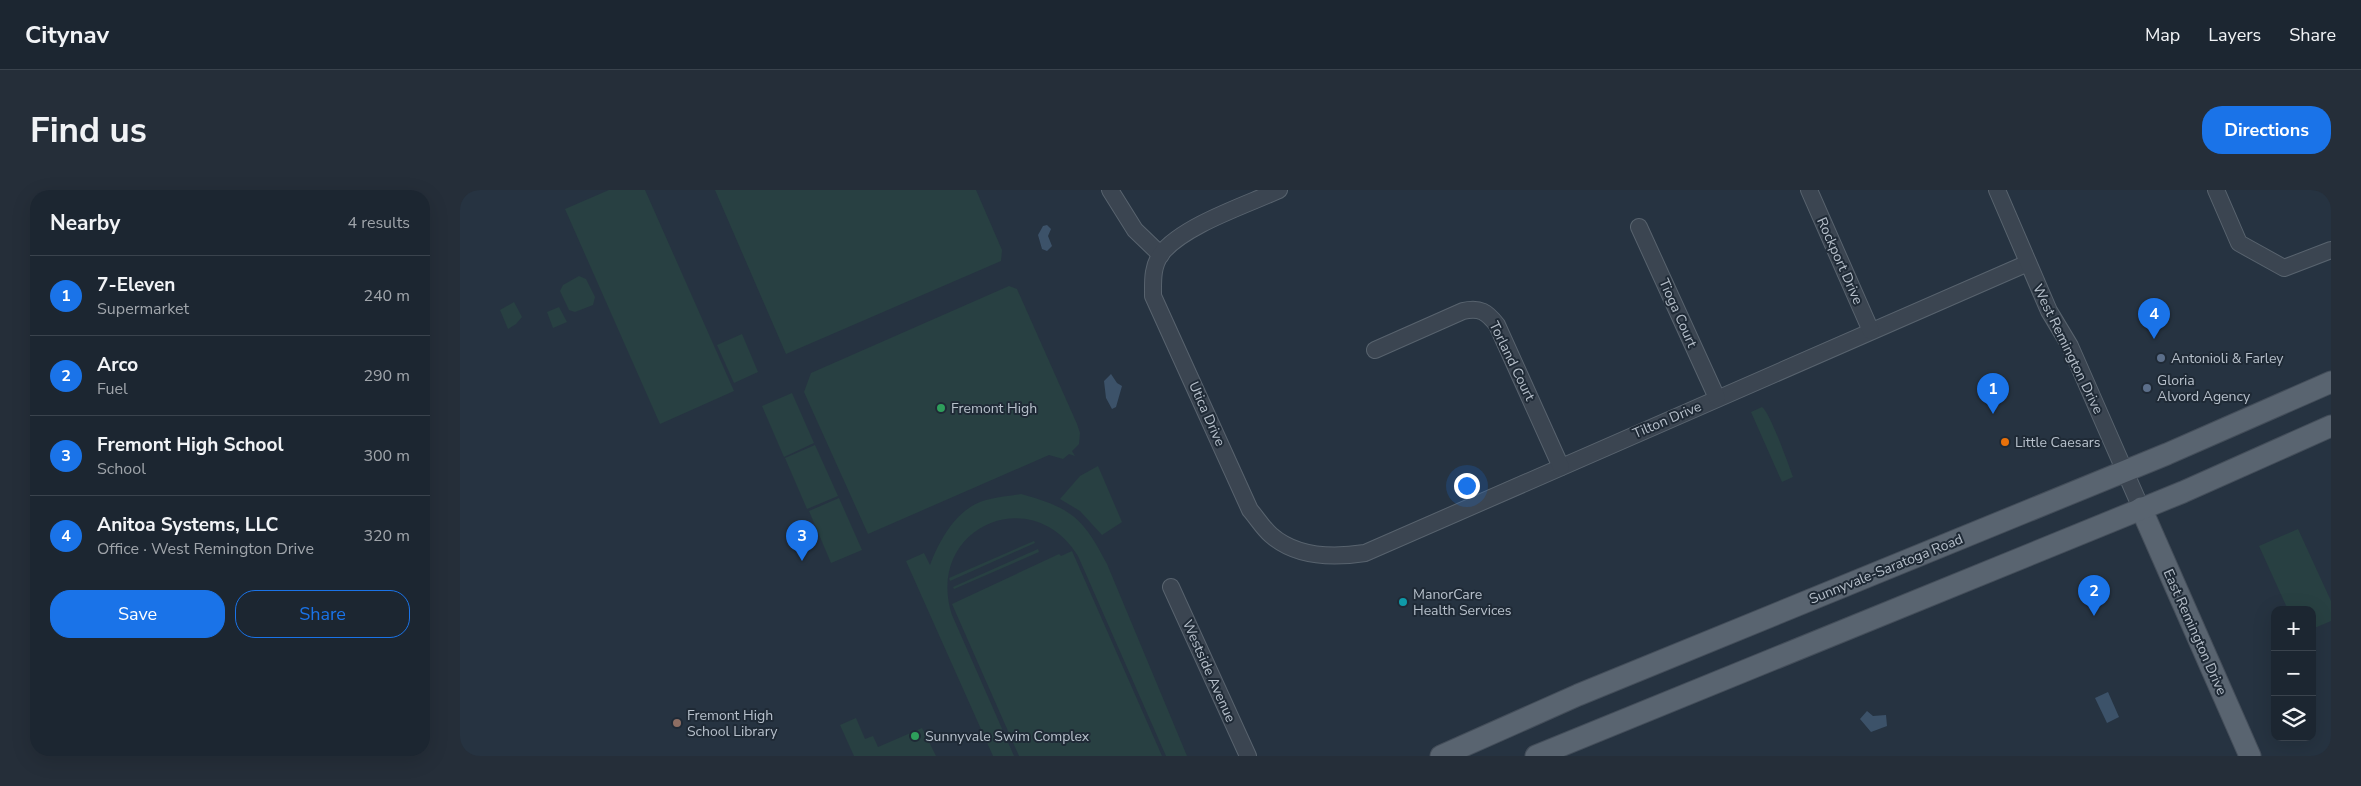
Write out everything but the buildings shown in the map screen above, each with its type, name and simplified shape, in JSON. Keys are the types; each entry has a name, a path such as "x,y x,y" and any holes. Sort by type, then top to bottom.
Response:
{"main road":[{"name":"Sunnyvale-Saratoga Road","path":"1441,756 1578,695 2125,470 2331,382"},
{"path":"1547,754 2192,488 2331,426"},
{"name":"East Remington Drive","path":"2140,508 2250,756"}],"street":[{"path":"1110,190 1115,201 1136,230 1161,255 1177,238 1194,228 1279,190"},
{"name":"Rockport Drive","path":"1809,190 1871,331"},
{"name":"West Remington Drive","path":"1996,190 2049,311 2070,346 2140,508"},
{"path":"2216,190 2239,243 2284,268 2331,250"},
{"name":"Tioga Court","path":"1639,227 1717,398"},
{"name":"Utica Drive","path":"1161,255 1153,276 1153,296 1250,510 1271,535 1301,551"},
{"name":"Tilton Drive","path":"1301,551 1342,556 1365,553 2028,262"},
{"name":"Torland Court","path":"1374,350 1463,311 1474,308 1488,313 1497,325 1562,466"},
{"name":"Westside Avenue","path":"1171,587 1248,756"}],"green space":[{"path":"609,190 645,190 734,391 660,424 565,209"},
{"path":"715,190 976,190 1002,250 1001,261 786,354"},
{"path":"579,276 586,279 595,297 593,305 575,312 569,310 560,291 563,285"},
{"name":"Fremont High","path":"1009,286 1017,289 1077,424 1080,433 1079,444 1072,451 1075,456 1069,454 1063,459 1049,455 868,534 804,392 811,373"},
{"path":"514,302 522,317 508,329 500,310"},
{"path":"559,307 567,322 553,328 547,312"},
{"path":"742,334 758,372 734,383 717,345"},
{"path":"792,393 814,443 784,457 762,406"},
{"path":"1762,407 1774,428 1793,477 1782,482 1751,412"},
{"path":"815,445 838,496 807,509 785,458"},
{"path":"1098,466 1122,522 1102,535 1080,511 1060,499 1080,476"},
{"path":"1021,494 1053,504 1064,510 1083,525 1099,548 1187,756 1166,756 1078,556 1058,533 1035,521 1010,519 987,525 967,538 953,559 947,585 952,615 1014,756 993,756 906,561 924,553 930,565 944,535 966,510 986,500"},
{"path":"839,498 862,550 831,563 809,511"},
{"path":"2298,529 2331,601 2331,621 2316,627 2316,606 2286,606 2259,546"},
{"path":"1034,541 1035,543 950,581 949,578"},
{"path":"1038,549 1039,552 954,589 953,587"},
{"path":"1072,551 1162,756 1019,756 952,604 1059,554 1061,556"},
{"name":"Sunnyvale Swim Complex","path":"856,718 865,739 873,736 878,747 922,728 936,756 854,756 840,725"}],"water":[{"path":"1047,225 1051,229 1048,236 1052,246 1047,251 1042,249 1038,235 1043,226"},
{"path":"1111,374 1117,383 1122,386 1116,407 1112,409 1106,398 1104,381"},
{"path":"2108,692 2119,717 2107,723 2095,698"},
{"path":"1867,711 1873,716 1886,715 1887,726 1871,732 1860,719"}],"place":[{"name":"Anitoa Systems, LLC","path":"2154,339"},
{"name":"Antonioli & Farley","path":"2161,358"},
{"name":"Gloria Alvord Agency","path":"2147,388"},
{"name":"Fremont High","path":"941,408"},
{"name":"7-Eleven","path":"1993,414"},
{"name":"Little Caesars","path":"2005,442"},
{"name":"Fremont High School","path":"802,561"},
{"name":"ManorCare Health Services","path":"1403,602"},
{"name":"Arco","path":"2094,616"},
{"name":"Fremont High School Library","path":"677,723"},
{"name":"Sunnyvale Swim Complex","path":"915,736"}]}
